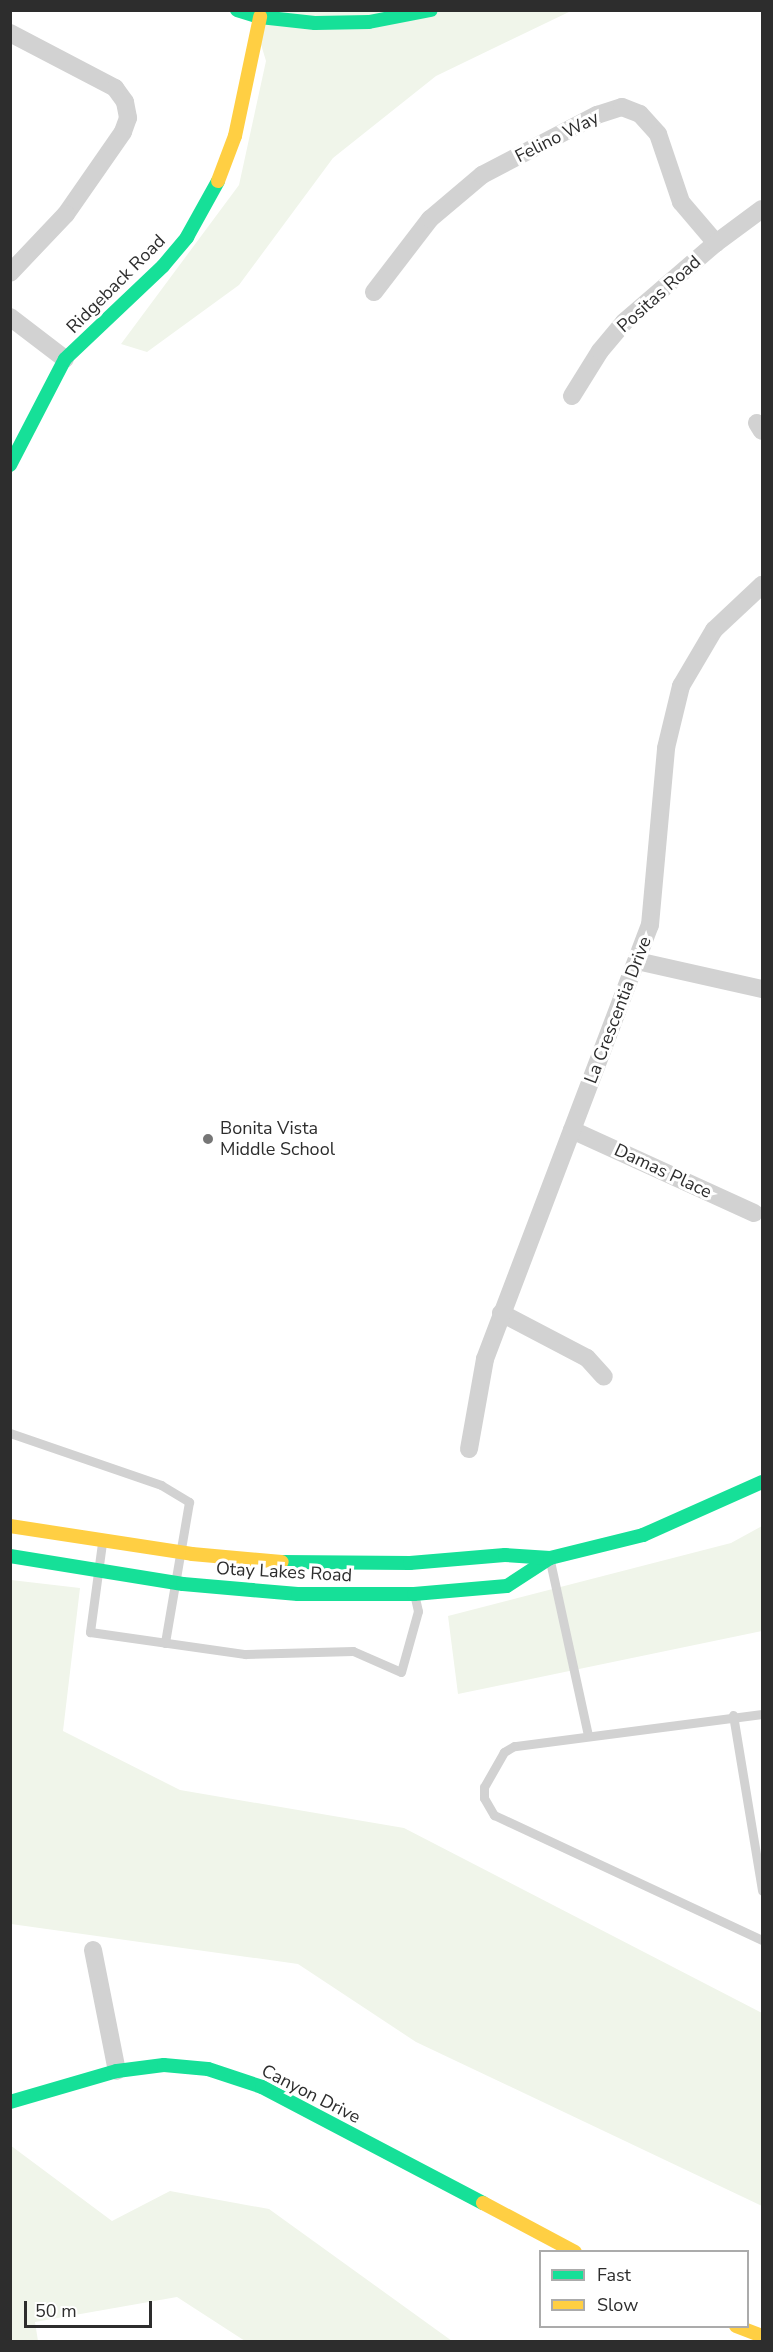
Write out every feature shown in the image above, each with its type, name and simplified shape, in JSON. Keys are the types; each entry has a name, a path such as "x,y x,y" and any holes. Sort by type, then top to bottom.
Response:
{"street":[{"path":"237,10 260,17 369,22 431,10"},
{"name":"Ridgeback Road","path":"10,465 65,359 163,266 200,217 235,136 260,17"},
{"path":"10,33 115,88 125,102 128,118 123,132 66,214 10,273"},
{"name":"Felino Way","path":"374,292 430,219 482,175 597,115 622,107 640,114 658,134 660,149 681,202 716,243"},
{"name":"Positas Road","path":"572,396 600,351 624,322 716,243 762,209"},
{"path":"10,317 65,359"},
{"name":"La Crescentia Drive","path":"469,1449 480,1372 650,925 666,748 681,686 714,630 762,585"},
{"path":"637,962 762,989"},
{"name":"Damas Place","path":"572,1130 754,1213"},
{"path":"501,1313 587,1358 604,1377"},
{"name":"Otay Lakes Road","path":"10,1526 182,1553 292,1563 410,1563 505,1555 550,1558 643,1535 762,1482"},
{"name":"Otay Lakes Road","path":"10,1556 175,1582 298,1594 414,1594 507,1586 550,1558"},
{"path":"93,1950 117,2071"},
{"name":"Canyon Drive","path":"10,2102 117,2071 164,2065 208,2069 262,2087 571,2250"},
{"path":"741,2328 762,2336"}],"lane":[{"path":"10,1433 161,1485 189,1502 165,1643"},
{"path":"102,1540 90,1632 245,1654 353,1651 401,1672 418,1611 414,1594"},
{"path":"550,1558 588,1735"},
{"path":"733,1714 762,1891"},
{"path":"762,1714 733,1714 514,1746 504,1752 484,1787 484,1798 494,1815 762,1940"}],"shaded area":[{"path":"251,11 571,11 436,76 333,158 239,285 147,352 121,344 239,185 266,61"},
{"path":"762,1526 762,1631 458,1694 448,1616 731,1543"},
{"path":"11,1580 80,1588 63,1731 180,1790 404,1828 762,2013 762,2206 416,2042 298,1964 11,1924"},
{"path":"10,2145 112,2221 170,2191 269,2209 452,2341 245,2341 177,2297 35,2322 38,2341 11,2341"}],"traffic: fast":[{"path":"237,10 260,17 315,23 369,22 431,10"},
{"path":"10,465 65,359 163,266 187,237 218,181"},
{"path":"282,1562 410,1563 505,1555 550,1558 643,1535 762,1482"},
{"path":"10,1556 183,1584 298,1594 414,1594 507,1586 550,1558"},
{"path":"10,2102 117,2071 164,2065 208,2069 262,2087 483,2203"}],"traffic: slow":[{"path":"218,181 235,136 260,17"},
{"path":"10,1526 192,1554 282,1562"},
{"path":"483,2203 571,2250"},
{"path":"741,2328 762,2336"}],"place":[{"name":"Bonita Vista Middle School","path":"208,1139"}]}
